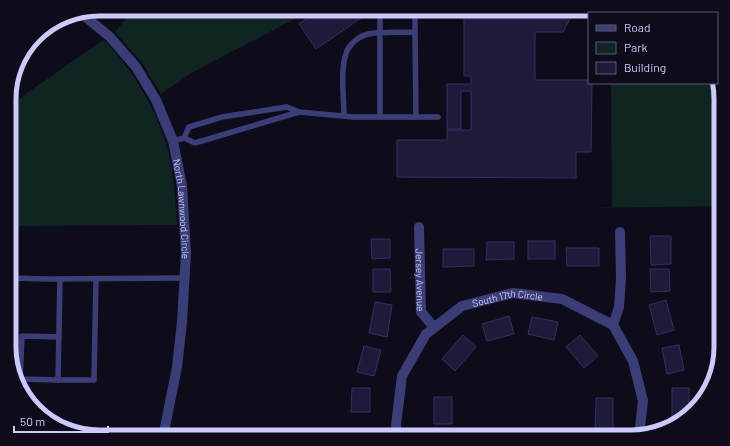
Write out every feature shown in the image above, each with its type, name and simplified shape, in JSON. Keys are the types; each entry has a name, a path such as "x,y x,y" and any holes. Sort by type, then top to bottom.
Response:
{"street":[{"name":"North Lawnwood Circle","path":"86,17 110,37 136,67 156,100 173,141 182,186 186,253 182,322 177,367 164,430"},
{"name":"Jersey Avenue","path":"419,227 421,312 434,327"},
{"path":"620,232 621,278 619,307 613,325 633,361 643,401 640,429"},
{"name":"South 17th Circle","path":"396,430 402,376 426,334 462,306 513,293 562,299 613,325"}],"lane":[{"path":"380,16 380,117"},
{"path":"415,16 416,117"},
{"path":"344,116 344,63 346,52 351,44 360,37 368,34 415,32"},
{"path":"184,138 189,127 222,117 287,107 299,112 344,116 438,117"},
{"path":"173,141 184,138 195,143 299,112"},
{"path":"16,278 184,278"},
{"path":"58,380 60,279"},
{"path":"22,379 94,380 96,279"},
{"path":"20,373 22,336 59,337"}],"green space":[{"path":"128,16 300,16 193,72 161,94 142,63 115,32"},
{"path":"103,40 123,61 132,74 149,102 162,131 169,154 175,194 177,225 16,226 16,101"},
{"path":"611,84 712,84 714,93 714,206 593,208 612,207"}],"building":[{"path":"311,16 364,16 316,49 299,24"},
{"path":"464,16 571,16 563,32 535,32 535,80 588,80 588,84 592,84 591,152 576,152 576,178 397,177 397,140 447,140 447,130 471,130 471,91 461,91 461,129 447,129 447,84 471,84 471,76 464,76"},
{"path":"650,236 671,236 671,264 651,265"},
{"path":"371,239 390,239 390,258 372,259"},
{"path":"528,241 555,241 555,259 528,259"},
{"path":"487,242 514,242 514,259 486,260"},
{"path":"566,248 599,248 599,266 567,266"},
{"path":"443,249 474,249 474,266 443,267"},
{"path":"373,269 390,269 391,292 373,292"},
{"path":"650,269 669,269 670,291 651,292"},
{"path":"666,300 674,330 657,335 649,305"},
{"path":"375,302 392,305 387,337 369,333"},
{"path":"509,316 514,334 487,341 482,324"},
{"path":"532,317 558,322 554,340 528,334"},
{"path":"463,335 476,347 455,371 442,359"},
{"path":"580,335 598,356 584,368 566,347"},
{"path":"679,345 684,370 667,374 662,348"},
{"path":"364,346 381,350 374,376 357,372"},
{"path":"352,388 370,388 370,412 351,412"},
{"path":"672,388 689,388 689,406 672,420"},
{"path":"434,397 452,397 452,424 434,424"},
{"path":"596,398 613,398 613,430 595,430"}]}
